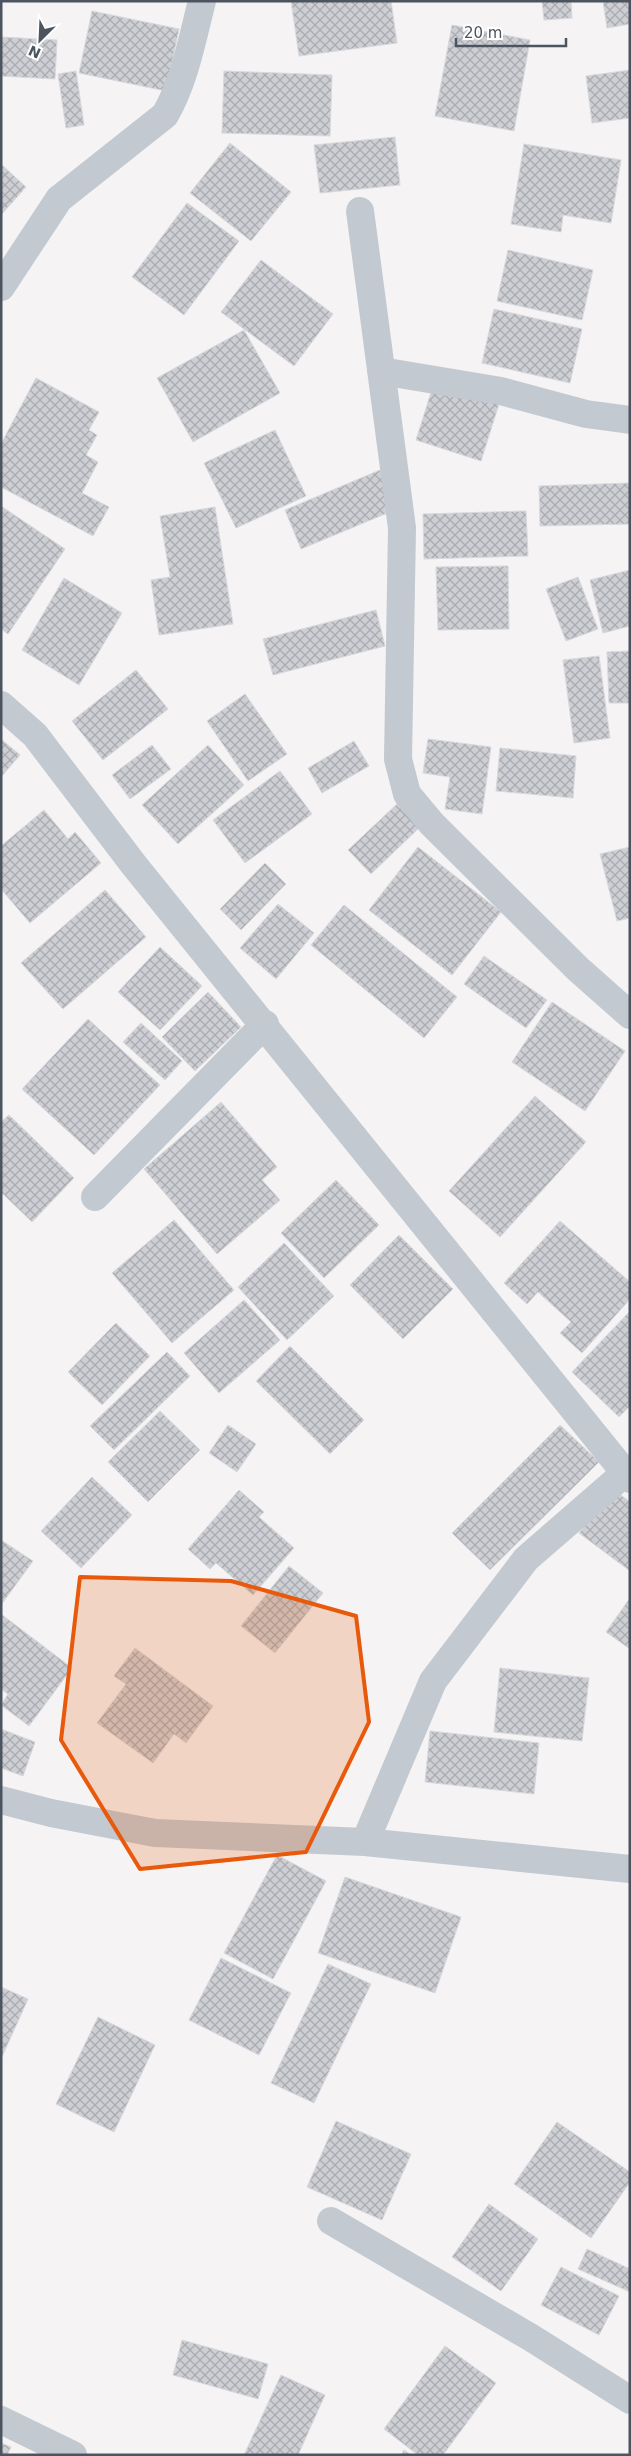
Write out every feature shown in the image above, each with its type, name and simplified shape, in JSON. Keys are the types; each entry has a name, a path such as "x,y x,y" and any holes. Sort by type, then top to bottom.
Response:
{"street":[{"path":"1,287 59,199 165,115 174,99 186,65 202,1"},
{"path":"360,210 402,528 398,759 406,794 432,824 557,948 630,1015"},
{"path":"381,371 500,391 586,414 630,420"},
{"path":"1,705 35,735 134,866 265,1024 627,1476 526,1559 433,1681 365,1842"},
{"path":"95,1197 265,1024"},
{"path":"1,1800 51,1813 155,1833 365,1842 630,1869"},
{"path":"331,2221 530,2337 630,2400"},
{"path":"1,2420 73,2455"}],"highlighted area":[{"path":"80,1577 231,1581 356,1616 369,1722 306,1852 140,1869 61,1740"}],"building":[{"path":"291,1 391,1 397,43 299,56"},
{"path":"542,1 571,1 572,18 544,20"},
{"path":"603,1 630,1 630,24 607,28"},
{"path":"92,11 179,29 166,91 79,73"},
{"path":"452,25 530,40 514,131 435,116"},
{"path":"1,37 57,40 55,79 1,76"},
{"path":"630,70 630,118 592,123 586,76"},
{"path":"76,71 84,125 66,128 58,74"},
{"path":"224,71 332,75 330,136 222,133"},
{"path":"395,137 400,185 320,193 314,145"},
{"path":"230,143 291,192 251,241 190,193"},
{"path":"524,144 621,160 611,223 563,215 561,232 511,224"},
{"path":"1,164 26,187 1,215"},
{"path":"187,203 239,241 184,315 132,277"},
{"path":"508,250 593,270 582,320 497,301"},
{"path":"261,260 333,314 294,366 221,312"},
{"path":"494,309 582,329 570,383 482,363"},
{"path":"244,330 280,393 193,442 157,378"},
{"path":"36,378 99,412 89,430 97,435 86,455 98,462 82,493 109,507 93,536 1,487 1,444"},
{"path":"434,383 499,404 481,461 416,440"},
{"path":"275,430 306,496 236,528 204,463"},
{"path":"380,470 397,509 301,549 285,510"},
{"path":"630,483 630,524 540,526 539,486"},
{"path":"1,506 65,549 8,634 1,629"},
{"path":"215,507 233,624 159,635 151,580 170,577 160,516"},
{"path":"526,511 528,556 424,559 423,514"},
{"path":"508,566 509,629 438,630 436,567"},
{"path":"630,570 630,626 603,633 590,580"},
{"path":"578,577 598,629 566,641 546,589"},
{"path":"64,578 122,613 79,685 22,650"},
{"path":"376,610 385,646 273,675 263,639"},
{"path":"630,651 630,703 609,703 607,652"},
{"path":"599,656 610,738 574,743 563,660"},
{"path":"136,670 168,709 103,760 72,721"},
{"path":"245,694 287,754 248,781 207,721"},
{"path":"1,739 20,755 1,777"},
{"path":"428,739 491,747 482,814 445,809 450,777 423,773"},
{"path":"354,741 369,766 322,793 308,768"},
{"path":"152,745 171,769 130,799 112,775"},
{"path":"208,745 244,785 178,844 142,805"},
{"path":"500,748 576,756 573,798 496,791"},
{"path":"280,771 312,814 245,863 213,820"},
{"path":"397,804 420,827 371,874 348,850"},
{"path":"44,810 68,839 75,832 101,863 30,923 1,889 1,846"},
{"path":"418,847 501,912 452,975 369,910"},
{"path":"630,847 630,918 617,921 600,854"},
{"path":"265,863 286,884 241,930 220,909"},
{"path":"105,890 146,937 63,1009 21,963"},
{"path":"278,904 314,933 276,979 240,948"},
{"path":"344,905 457,997 424,1038 311,945"},
{"path":"160,947 202,986 160,1030 118,992"},
{"path":"484,956 547,1000 526,1028 464,984"},
{"path":"208,992 241,1027 195,1071 162,1037"},
{"path":"552,1002 625,1051 585,1111 512,1062"},
{"path":"88,1019 160,1085 94,1155 22,1089"},
{"path":"141,1023 182,1061 165,1080 123,1042"},
{"path":"535,1096 586,1142 500,1237 449,1191"},
{"path":"221,1102 277,1167 262,1180 280,1200 217,1254 144,1169"},
{"path":"9,1115 74,1178 32,1222 1,1192 1,1122"},
{"path":"336,1180 379,1225 324,1278 281,1233"},
{"path":"174,1220 234,1290 172,1343 112,1273"},
{"path":"560,1221 630,1282 630,1299 582,1353 560,1333 571,1322 538,1292 527,1304 504,1283"},
{"path":"399,1235 453,1289 403,1339 350,1285"},
{"path":"284,1243 334,1296 287,1340 238,1287"},
{"path":"244,1300 280,1340 219,1393 184,1353"},
{"path":"630,1311 630,1406 619,1417 572,1372"},
{"path":"116,1323 150,1356 102,1405 68,1372"},
{"path":"290,1346 364,1420 330,1454 256,1381"},
{"path":"167,1352 190,1376 114,1450 90,1426"},
{"path":"160,1411 200,1450 148,1502 108,1462"},
{"path":"228,1425 256,1444 237,1472 209,1453"},
{"path":"560,1425 599,1462 490,1570 452,1533"},
{"path":"92,1477 132,1515 81,1568 41,1531"},
{"path":"613,1489 630,1502 630,1571 579,1533"},
{"path":"239,1490 264,1512 259,1517 294,1548 253,1595 216,1563 210,1569 188,1549"},
{"path":"1,1540 33,1561 1,1605"},
{"path":"289,1566 323,1593 275,1653 241,1626"},
{"path":"630,1598 630,1649 606,1632"},
{"path":"1,1614 72,1668 29,1726 1,1705 8,1694 1,1689"},
{"path":"135,1648 213,1706 186,1743 174,1734 153,1763 97,1723 126,1684 114,1676"},
{"path":"500,1668 589,1678 582,1741 494,1732"},
{"path":"1,1729 35,1742 23,1776 1,1768"},
{"path":"430,1731 539,1743 534,1794 425,1782"},
{"path":"277,1855 326,1881 273,1979 224,1953"},
{"path":"345,1877 461,1917 435,1993 318,1953"},
{"path":"221,1958 291,1993 259,2055 189,2020"},
{"path":"328,1964 371,1984 314,2103 271,2083"},
{"path":"1,1987 28,1999 1,2059"},
{"path":"98,2017 155,2045 114,2132 56,2104"},
{"path":"336,2121 411,2154 382,2220 307,2187"},
{"path":"557,2122 630,2172 630,2182 591,2238 514,2184"},
{"path":"489,2204 538,2239 501,2291 452,2257"},
{"path":"587,2249 630,2269 630,2292 578,2269"},
{"path":"561,2267 619,2296 599,2335 541,2305"},
{"path":"182,2340 268,2364 258,2399 173,2375"},
{"path":"445,2346 496,2383 443,2455 418,2455 384,2429"},
{"path":"281,2375 325,2395 298,2455 244,2455"},
{"path":"1,2443 11,2447 7,2455 1,2455"},
{"path":"404,2450 411,2455 401,2455"}]}
